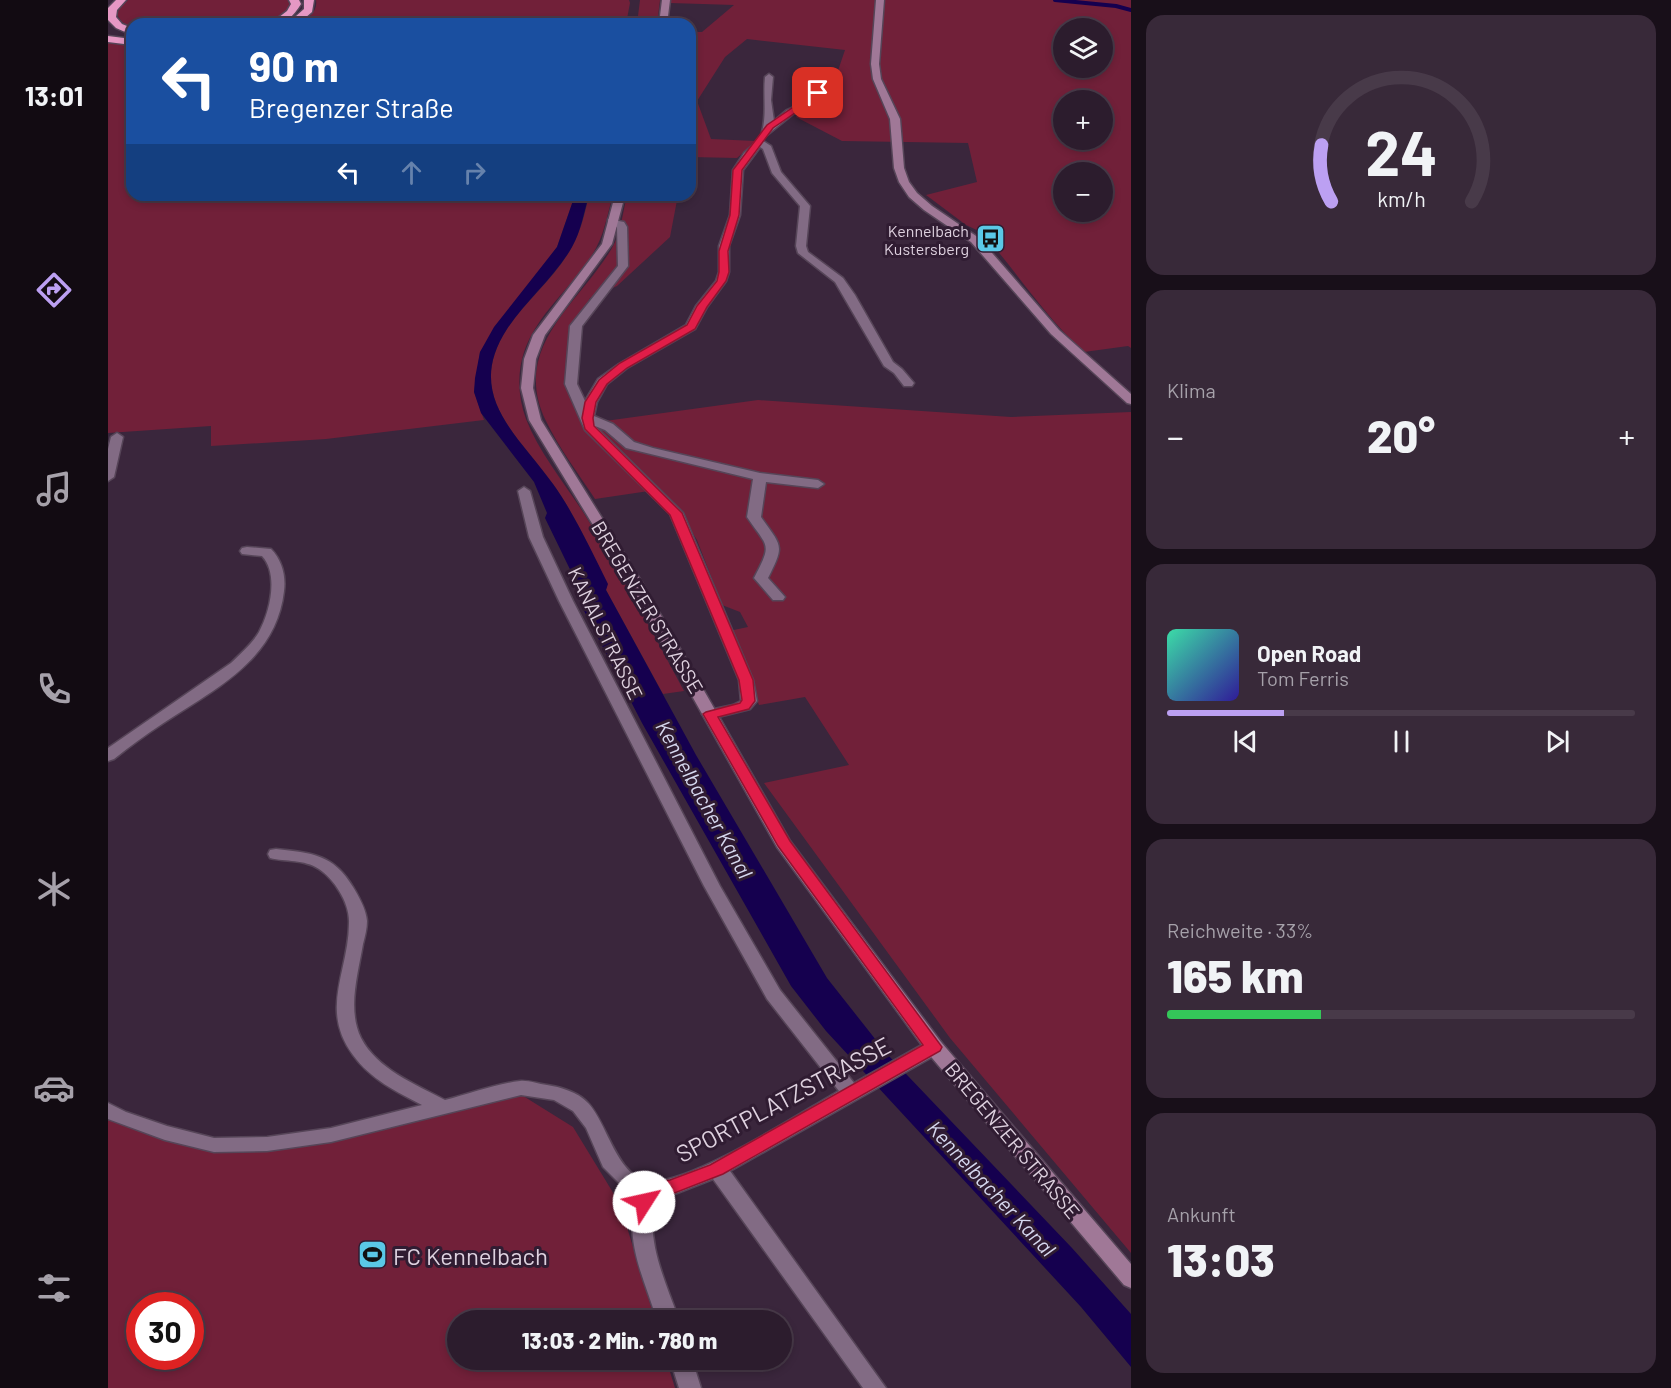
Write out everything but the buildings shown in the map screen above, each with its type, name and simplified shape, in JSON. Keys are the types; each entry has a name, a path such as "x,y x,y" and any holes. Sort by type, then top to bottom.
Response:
{"highway":[{"path":"121,0 112,9 111,17 119,26 126,29"},
{"path":"283,18 294,11 296,4 294,0"},
{"path":"299,18 309,10 309,0"},
{"path":"109,39 126,41"}],"main road":[{"path":"664,18 666,0"},
{"path":"880,0 874,64 877,79 895,119 898,168 904,182 913,195 928,208 975,240 1055,332 1131,400"},
{"name":"BREGENZER STRASSE","path":"618,201 607,244 539,335 530,359 527,388 535,420 636,584 783,843 934,1047 1131,1279"}],"street":[{"path":"587,418 591,402 602,382 623,366 691,327 702,306 722,281 723,251 735,215 738,170 770,127 771,117 767,100 769,76"},
{"path":"770,127 780,122 790,112 817,99 817,76"},
{"path":"760,142 768,147 769,165 774,173 805,206 801,246 803,253 839,280 850,295 888,364 898,371 908,383"},
{"path":"612,221 622,227 623,266 576,326 571,384 589,427 676,513 746,680 748,701 745,706 710,714"},
{"path":"587,418 609,427 630,445 760,477 818,484"},
{"path":"108,477 117,437"},
{"path":"760,477 754,517 773,544 774,552 760,578 778,597"},
{"name":"KANALSTRASSE","path":"524,490 536,537 566,601 712,886 772,994 857,1090"},
{"path":"108,756 220,680 248,656 263,636 278,603 275,566 266,552 247,551"},
{"path":"276,854 317,861 332,871 343,883 358,919 345,1000 346,1019 352,1038 368,1059 390,1079 444,1108"},
{"name":"SPORTPLATZSTRASSE","path":"648,1189 672,1187 717,1170 934,1047"},
{"path":"108,1110 119,1117 165,1133 214,1145 267,1144 331,1135 521,1088 558,1094 579,1106 594,1125 610,1162 628,1180 648,1189 641,1214 643,1246 665,1310"},
{"path":"717,1170 763,1230 875,1388"},
{"path":"684,1370 690,1388"}],"shaded area":[{"path":"128,0 288,0 290,6 286,13 277,18 126,18 126,24 117,15 119,8"},
{"path":"316,0 629,0 630,3 627,18 308,18 314,11"},
{"path":"640,0 660,0 658,18 638,18"},
{"path":"670,0 1131,0 1131,348 1128,346 1084,352 1047,313 991,243 994,238 966,225 926,195 977,182 968,143 842,141 796,117 801,109 828,100 845,50 747,39 725,57 697,101 711,139 756,141 737,158 696,157 696,32 702,32 734,5 670,3"},
{"path":"108,42 126,44 126,201 573,201 557,247 480,352 474,392 484,420 326,439 211,446 211,426 108,433"},
{"path":"587,201 611,201 602,233 592,255 537,325 530,338 520,368 521,403 539,445 601,541 684,691 663,694 606,590 607,584 576,520 553,484 511,430 493,394 491,374 495,353 507,329 564,260 581,225"},
{"path":"626,201 677,201 670,237 617,286 590,298 573,328 571,361 585,419 649,491 595,499 546,421 537,395 536,371 542,349 553,328 612,248 620,229"},
{"path":"758,400 1011,417 1131,412 1131,1253 950,1038 764,783 849,765 805,697 759,705 729,631 748,627 740,612 722,605 697,540 679,512 591,425 605,421"},
{"name":"FC Kennelbach","path":"520,1094 573,1127 620,1204 652,1310 447,1310 447,1370 669,1370 675,1388 108,1388 108,1115 212,1150"}],"water":[{"name":"Kennelbacher Kanal","path":"573,201 587,201 575,241 565,258 515,318 495,353 491,374 493,394 500,412 568,508 608,584 606,590 696,755 827,978 887,1054 1072,1248 1131,1314 1131,1367 1081,1307 826,1031 791,986 642,723 581,605 581,592 545,518 547,513 534,482 481,413 474,392 480,352 494,327 557,247"}],"waterway":[{"path":"1055,0 1116,6 1131,10"}],"place":[{"name":"Kennelbach Kustersberg","path":"990,239"},
{"name":"FC Kennelbach","path":"372,1255"}],"route":[{"path":"644,1202 648,1189 672,1187 717,1170 934,1047 783,843 710,714 745,706 748,701 746,680 694,561 676,513 589,427 587,418 591,402 602,382 623,366 691,327 702,306 722,281 723,251 735,215 738,170 770,127 795,109 817,99 818,93"}]}
